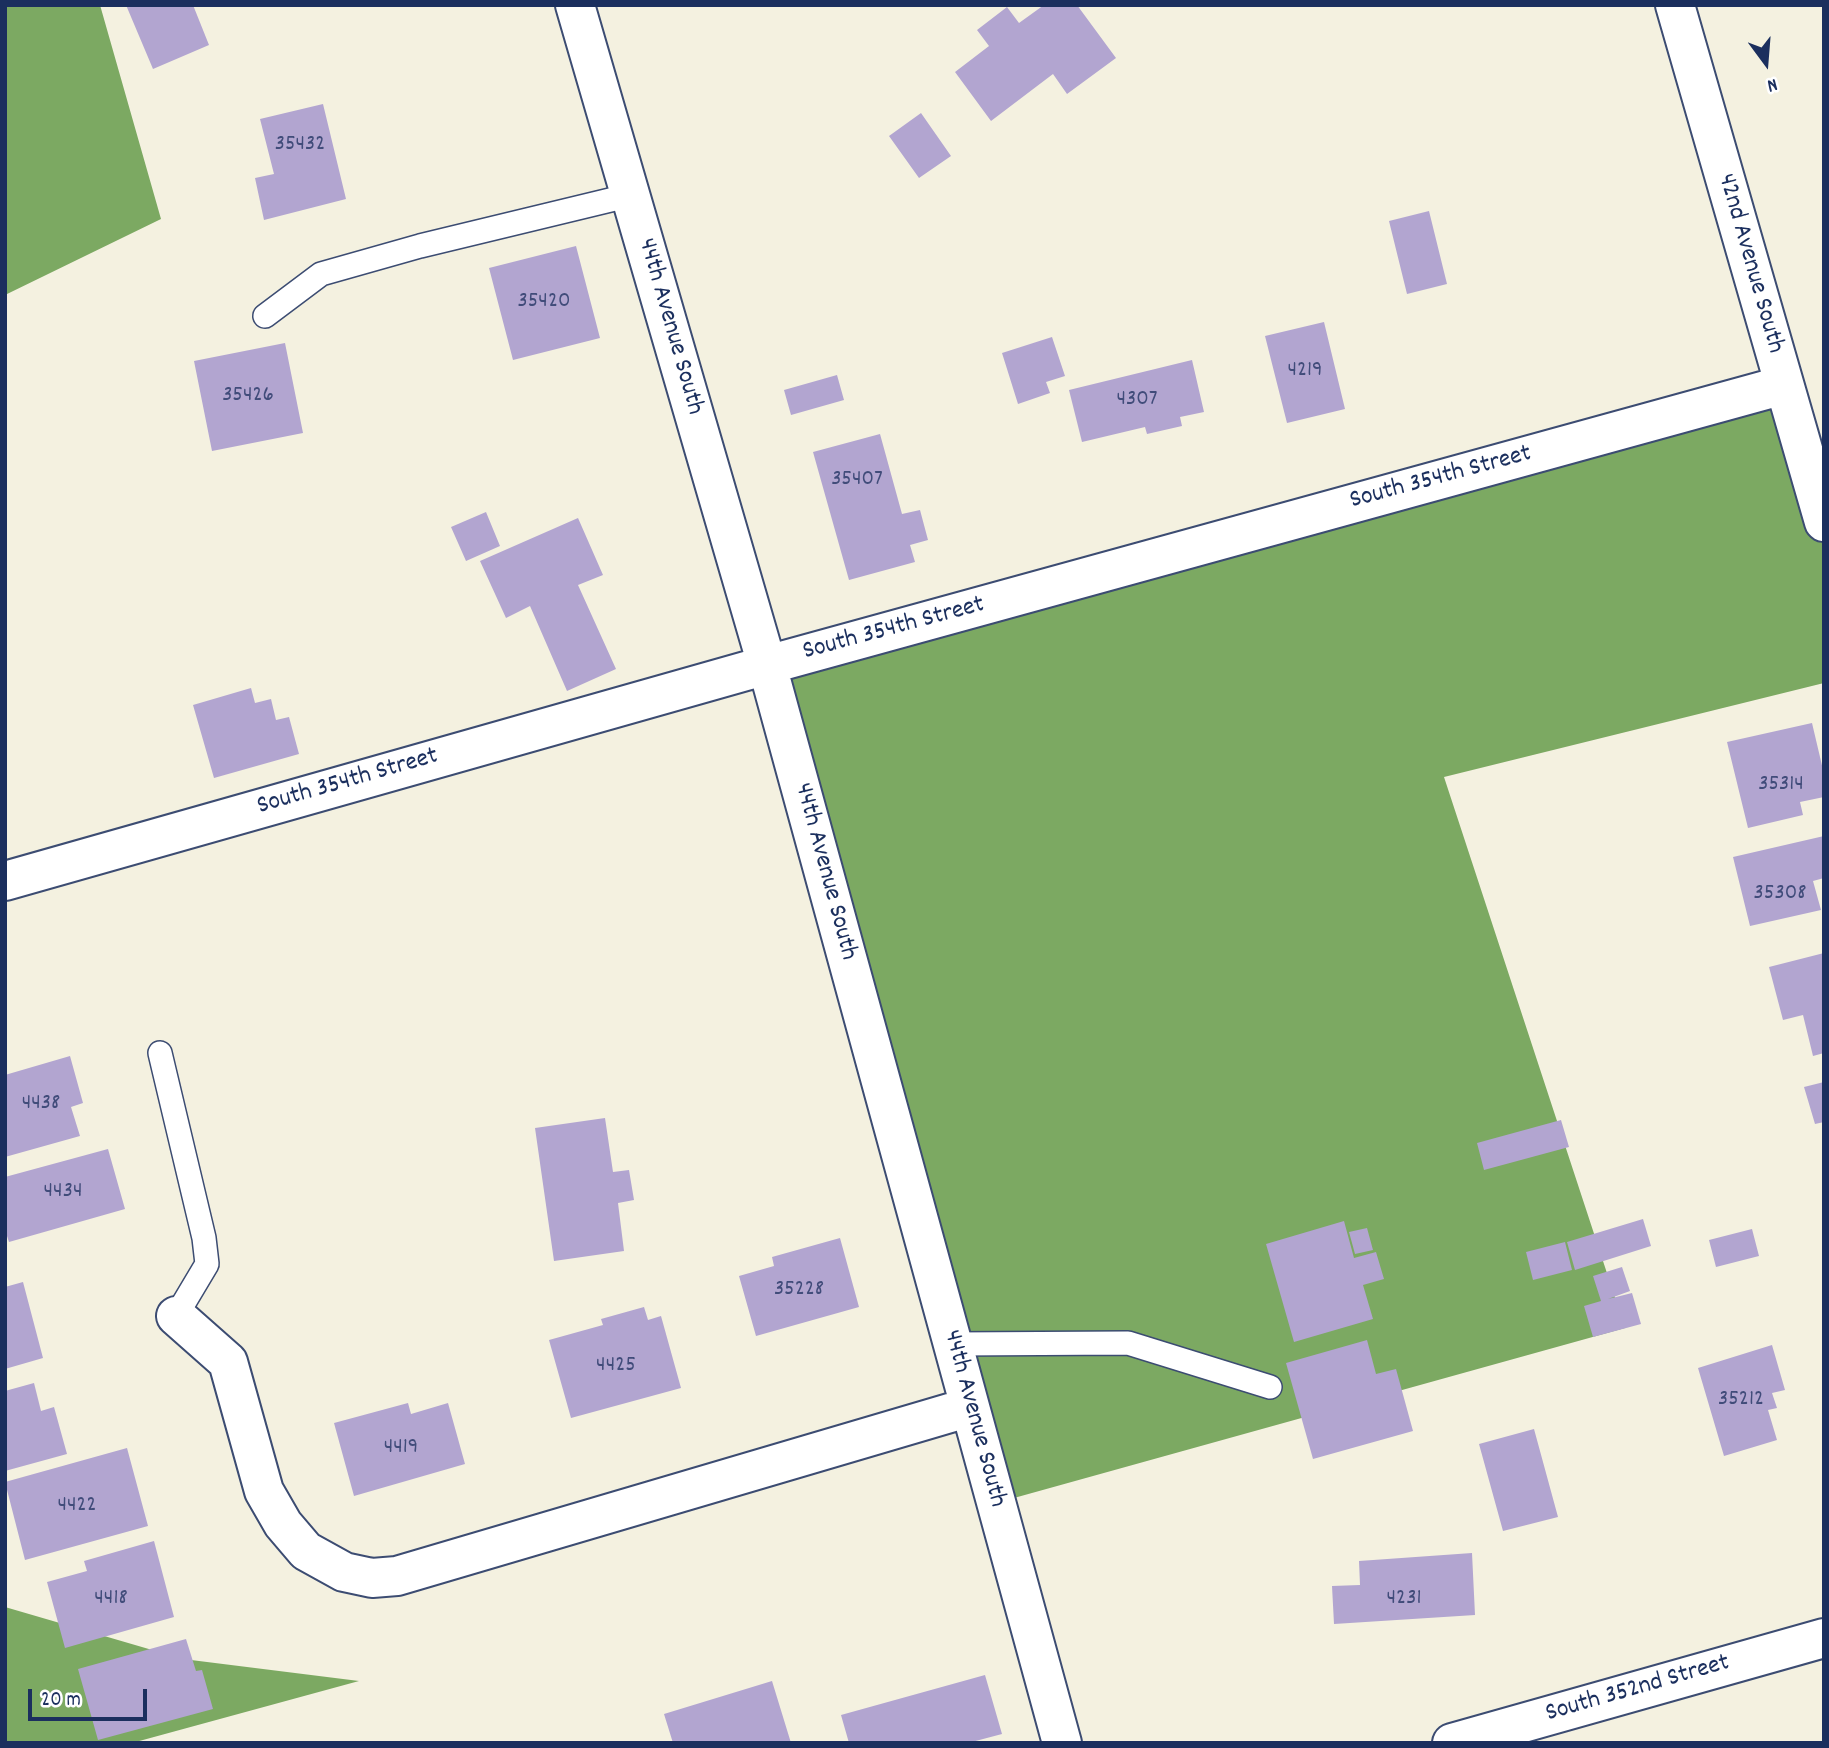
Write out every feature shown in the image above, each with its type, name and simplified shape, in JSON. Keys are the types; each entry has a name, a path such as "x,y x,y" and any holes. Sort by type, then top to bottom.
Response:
{"street":[{"name":"44th Avenue South","path":"575,5 767,664 1062,1743"},
{"name":"42nd Avenue South","path":"1675,5 1824,522"},
{"name":"South 354th Street","path":"5,881 767,664 1784,385"},
{"path":"176,1316 228,1362 264,1491 284,1524 306,1551 344,1572 372,1578 397,1576 970,1407"},
{"name":"South 352nd Street","path":"1452,1743 1824,1638"}],"lane":[{"path":"265,316 321,274 420,246 631,195"},
{"path":"160,1053 204,1238 207,1264 176,1316"},
{"path":"953,1344 1128,1343 1270,1387"}],"green space":[{"path":"5,5 100,5 161,219 5,295"},
{"path":"1784,385 1824,522 1824,683 1444,777 1625,1328 996,1503 767,665"},
{"path":"5,1607 183,1659 359,1681 132,1743 5,1743"}],"building":[{"path":"126,5 193,5 209,45 153,69"},
{"path":"1044,5 1077,5 1116,58 1067,94 1053,74 991,121 955,72 989,46 977,30 1007,7 1019,23"},
{"path":"323,104 346,199 264,220 255,178 274,174 260,119"},
{"path":"921,113 951,156 919,178 889,136"},
{"path":"1429,211 1447,284 1407,294 1389,221"},
{"path":"576,246 600,338 513,360 489,268"},
{"path":"1324,322 1345,409 1287,423 1265,336"},
{"path":"1052,337 1065,376 1046,382 1050,393 1018,404 1002,353"},
{"path":"285,343 303,433 212,451 194,361"},
{"path":"1192,360 1204,412 1180,417 1182,426 1147,434 1145,427 1082,442 1069,390"},
{"path":"837,375 844,400 791,415 784,390"},
{"path":"880,434 902,514 920,510 928,540 910,545 915,562 849,580 813,452"},
{"path":"486,512 500,546 466,561 451,527"},
{"path":"578,518 603,575 578,585 616,669 567,691 530,606 506,618 480,561"},
{"path":"251,688 255,703 271,699 276,720 289,717 299,754 214,778 193,705"},
{"path":"1812,723 1824,774 1824,797 1800,802 1803,815 1748,828 1727,742"},
{"path":"1824,836 1824,878 1813,881 1821,910 1750,926 1733,857"},
{"path":"1824,953 1824,1053 1813,1056 1803,1015 1783,1020 1769,967"},
{"path":"70,1056 83,1103 71,1107 80,1136 5,1157 5,1075"},
{"path":"1824,1082 1824,1122 1815,1124 1804,1087"},
{"path":"605,1118 613,1172 629,1170 634,1200 618,1203 624,1251 554,1261 535,1128"},
{"path":"1561,1120 1569,1147 1484,1170 1477,1143"},
{"path":"108,1149 125,1209 9,1242 5,1230 5,1177"},
{"path":"1643,1219 1651,1246 1575,1270 1567,1242"},
{"path":"1344,1221 1354,1258 1376,1252 1384,1279 1363,1285 1373,1319 1294,1342 1266,1244"},
{"path":"1367,1228 1373,1250 1355,1254 1349,1232"},
{"path":"1752,1229 1759,1256 1716,1267 1709,1240"},
{"path":"840,1238 859,1307 756,1336 739,1276 774,1266 772,1257"},
{"path":"1565,1242 1572,1270 1533,1280 1526,1252"},
{"path":"1622,1267 1630,1291 1608,1299 1632,1293 1641,1324 1593,1337 1584,1306 1601,1301 1593,1276"},
{"path":"23,1282 43,1358 5,1369 5,1287"},
{"path":"644,1307 648,1320 661,1316 681,1388 571,1418 549,1340 603,1325 601,1319"},
{"path":"1367,1340 1376,1374 1396,1369 1413,1431 1313,1459 1286,1363"},
{"path":"1772,1345 1785,1390 1772,1393 1777,1408 1768,1410 1777,1440 1724,1456 1698,1368"},
{"path":"34,1383 41,1411 54,1407 67,1454 5,1471 5,1391"},
{"path":"408,1403 411,1414 448,1403 465,1464 354,1496 334,1423"},
{"path":"1534,1429 1558,1517 1503,1531 1479,1444"},
{"path":"127,1448 148,1526 25,1560 5,1482"},
{"path":"154,1541 174,1617 65,1648 47,1582 87,1571 84,1561"},
{"path":"1472,1553 1475,1615 1334,1624 1332,1586 1360,1585 1359,1561"},
{"path":"186,1639 196,1671 202,1670 213,1709 98,1740 78,1669"},
{"path":"985,1675 1002,1734 968,1743 849,1743 841,1715"},
{"path":"772,1681 791,1743 673,1743 664,1714"}]}
